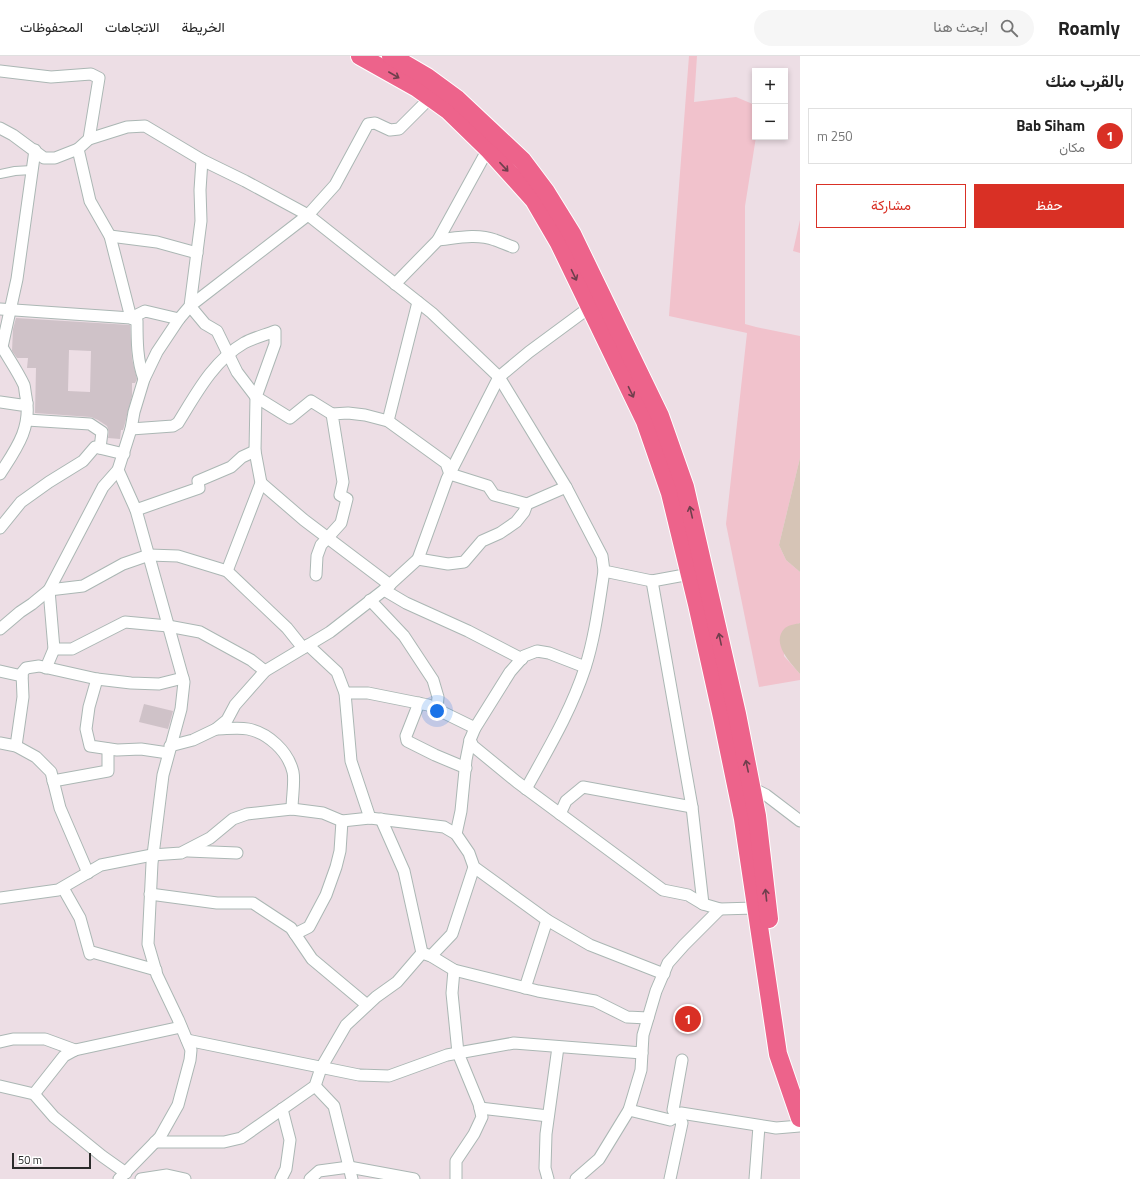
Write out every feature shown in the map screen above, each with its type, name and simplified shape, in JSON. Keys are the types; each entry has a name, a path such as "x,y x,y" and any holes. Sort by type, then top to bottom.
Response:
{"main road":[{"path":"360,56 368,59 432,98 449,111 488,149 534,200 559,243 645,421 670,492 721,710 741,811 778,1054 800,1118"},
{"path":"391,56 427,78 457,99 522,160 546,192 572,234 660,416 686,487 752,788 757,816 773,954 788,1052 800,1084"}],"street":[{"path":"0,71 51,77 91,74 99,78 89,140"},
{"path":"0,629 49,590 103,487 118,470 124,454 144,379 157,352 179,319 190,306 308,214 335,185 368,124 375,123 390,130 398,129 432,98"},
{"path":"0,128 13,134 44,158 55,158 78,149 89,140 127,127 145,126 202,160 245,180 308,214 432,313 499,377 566,488 602,556 604,571 596,620 585,667 560,728 526,789"},
{"path":"78,149 90,201 110,236 131,318"},
{"path":"395,284 438,240 488,149"},
{"path":"0,474 25,430 27,420 27,403 24,386 2,347 5,310 17,278 35,150"},
{"path":"202,160 200,190 202,221 190,306 205,324 217,331 237,372 256,397 290,418 311,401 332,414 348,413 366,415 388,421 446,463 450,474"},
{"path":"0,174 32,170"},
{"path":"110,236 157,242 197,253"},
{"path":"438,240 469,236 481,237 494,239 513,247"},
{"path":"388,421 418,302"},
{"path":"97,679 89,707 86,729 90,746 117,750 169,750 216,729 227,720 235,704 265,671 330,632 387,587 418,559 450,474 499,377 529,352 590,307"},
{"path":"5,310 131,318 137,321 137,342 140,369 144,379"},
{"path":"131,318 145,311 179,319"},
{"path":"131,429 173,426 178,423 205,379 229,354 245,343 275,330 275,344 256,397 255,451 261,484 227,571"},
{"path":"0,402 21,405 27,403"},
{"path":"316,575 316,556 321,545 341,523 347,499 340,495 343,482 332,414"},
{"path":"27,420 90,424 102,432 100,448"},
{"path":"0,528 21,502 49,482 83,461 95,447 124,454"},
{"path":"136,510 199,488 198,481 232,466 242,457 255,451"},
{"path":"118,470 136,510 184,682 180,710 163,775 152,856 148,944 156,970 190,1050 190,1060 178,1105 160,1136 124,1174"},
{"path":"450,474 488,486 494,495 527,504 566,488"},
{"path":"261,484 406,603 468,631 522,659"},
{"path":"418,559 448,564 464,562 482,541 500,533 516,522 524,512 527,504"},
{"path":"49,590 83,586 123,564 148,555 178,556 227,571 305,647 337,672 345,693 351,761 375,818 404,871 426,954 454,970 525,988 595,1001 627,1017 648,1018"},
{"path":"604,571 652,581 690,574"},
{"path":"652,581 692,807 703,904"},
{"path":"46,668 54,649 49,590"},
{"path":"370,600 404,636 433,680 438,697 437,709"},
{"path":"54,649 72,649 125,622 168,626 200,632 251,660 265,671"},
{"path":"456,834 461,811 470,740 475,728 510,672 524,656 538,651 549,653 585,667"},
{"path":"16,746 23,697 22,673 26,668 39,666 97,679 131,684 159,684 183,678"},
{"path":"0,671 22,676"},
{"path":"345,693 368,693 428,705 475,728"},
{"path":"419,703 406,736 407,741 466,768"},
{"path":"216,729 248,729 262,734 287,755 294,772 292,809"},
{"path":"470,740 473,746 526,789 662,890 688,896 703,904 720,909 755,908"},
{"path":"0,743 16,746 36,757 51,772 60,808 88,873"},
{"path":"53,781 108,771 108,749"},
{"path":"560,814 566,801 583,787 692,807"},
{"path":"752,788 766,795 800,822"},
{"path":"0,898 58,890 101,865 152,856 181,853 210,838 233,819 247,814 292,809 323,813 342,821 375,818 444,827 456,834 469,853 474,867 547,920 590,945 664,974"},
{"path":"295,934 308,927 326,895 340,851 342,821"},
{"path":"185,851 237,853"},
{"path":"155,1142 224,1142 241,1138 315,1086 322,1068 346,1026 367,1005 396,982 426,954 452,934 474,867"},
{"path":"63,888 80,918 90,954 92,952 156,970"},
{"path":"150,894 217,903 253,903 292,928 312,959 367,1005"},
{"path":"576,1179 599,1159 629,1110 641,1070 643,1035 656,991 668,963 720,909"},
{"path":"525,988 547,920"},
{"path":"454,970 452,993 458,1053 480,1108 482,1117 474,1134 456,1161 456,1179"},
{"path":"34,1094 64,1056 75,1050 181,1027"},
{"path":"0,1042 14,1039 45,1039 75,1050"},
{"path":"187,1040 359,1075 389,1076 447,1055 514,1043 642,1054"},
{"path":"548,1179 544,1168 546,1134 558,1047"},
{"path":"670,1179 682,1123 673,1110 682,1060"},
{"path":"0,1086 34,1094 54,1116 124,1174 139,1179 167,1175 185,1179"},
{"path":"315,1086 334,1106 352,1179"},
{"path":"480,1108 548,1116"},
{"path":"282,1109 290,1140 286,1169 283,1178"},
{"path":"629,1110 670,1120 681,1113 776,1128 800,1126"},
{"path":"756,1179 760,1126"},
{"path":"310,1179 319,1171 349,1167 414,1179"}],"sand":[{"path":"689,56 697,56 694,102 736,97 752,104 752,140 756,140 745,206 745,324 800,336 800,458 779,545 786,560 800,572 800,623 786,628 784,656 800,674 800,680 759,687 726,524 747,333 669,316"},
{"path":"800,220 800,253 793,251"}],"shaded area":[{"path":"800,458 800,572 786,560 779,545"},
{"path":"800,623 800,674 787,659 780,640 781,634 785,628 790,625"}],"building":[{"path":"16,318 130,325 132,359 137,379 135,383 132,383 132,396 124,427 123,430 121,430 120,439 108,438 109,432 107,426 91,417 35,413 36,368 27,368 28,358 17,358 12,351 13,329","holes":["69,350 91,351 90,392 68,391"]},
{"path":"144,704 173,711 168,729 139,722"}],"place":[{"name":"Bab Siham","path":"688,1019"}]}
